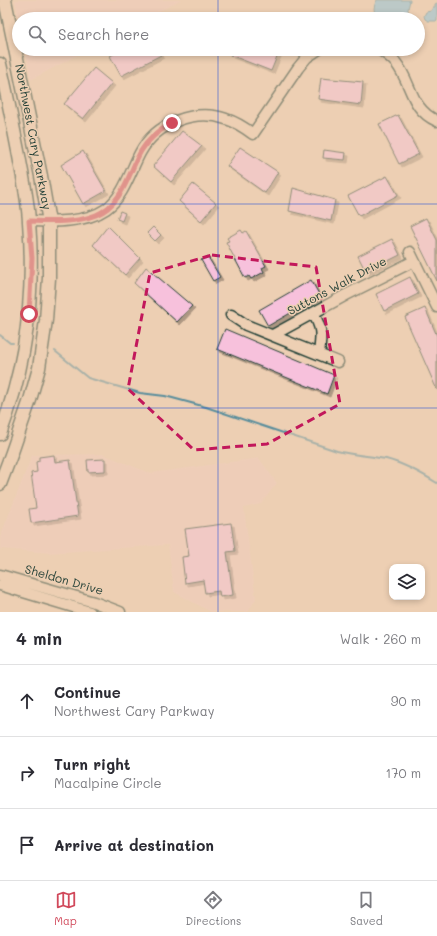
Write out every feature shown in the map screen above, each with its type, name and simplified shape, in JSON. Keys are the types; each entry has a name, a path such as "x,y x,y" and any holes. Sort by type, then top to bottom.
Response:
{"main road":[{"name":"Northwest Cary Parkway","path":"5,0 12,33"},
{"name":"Northwest Cary Parkway","path":"0,484 12,455 39,368 46,320 49,278 49,222 42,176 17,56"},
{"name":"Northwest Cary Parkway","path":"0,64 26,191 32,258 29,314 20,370 13,397 0,433"}],"street":[{"path":"29,221 49,222 89,217 106,209 119,196 141,151 146,144 162,129 179,119 199,116 217,117 233,122 253,134 298,68 308,56"},
{"path":"388,56 397,64 420,108 430,118 437,121"},
{"name":"Suttons Walk Drive","path":"273,335 412,256 437,307"},
{"path":"313,313 319,324 321,335 319,354"},
{"path":"231,315 246,325 338,362"},
{"name":"Sheldon Drive","path":"0,575 113,611"},
{"name":"Sheldon Drive","path":"0,585 90,612"}],"highlighted area":[{"path":"212,255 316,267 340,404 267,444 194,450 128,389 150,273"}],"shaded area":[{"path":"15,0 181,0 158,12 17,12"},
{"path":"26,56 76,56 31,80"},
{"path":"103,454 150,473 259,458 277,483 261,504 244,508 256,599 248,612 211,612 174,592 168,545 50,553 0,549 0,537 32,455"}],"water":[{"path":"377,0 410,0 408,12 374,12"},
{"path":"437,3 437,21 428,21 425,19 425,14 435,7 435,4"}],"building":[{"path":"110,56 159,56 121,76"},
{"path":"233,56 277,56 271,71"},
{"path":"94,68 112,83 83,119 64,104"},
{"path":"321,78 363,82 361,105 318,99"},
{"path":"398,115 419,154 399,164 379,124"},
{"path":"182,131 202,146 171,182 153,166"},
{"path":"240,147 278,172 265,193 227,166"},
{"path":"324,150 346,153 345,160 323,158"},
{"path":"83,151 106,191 83,204 61,165"},
{"path":"387,176 398,195 359,216 348,196"},
{"path":"193,184 216,203 201,221 179,201"},
{"path":"293,188 335,200 331,221 289,211"},
{"path":"120,211 125,213 122,221 117,219"},
{"path":"426,218 437,240 437,281 410,226"},
{"path":"108,226 140,258 125,275 93,245"},
{"path":"153,227 161,235 155,241 147,233"},
{"path":"241,230 243,233 246,231 266,266 262,268 264,272 251,279 249,276 245,278 226,242 229,241 227,238"},
{"path":"392,239 400,255 366,272 358,256"},
{"path":"208,257 220,277 213,281 201,260"},
{"path":"146,267 192,306 177,322 134,283"},
{"path":"410,277 418,294 384,311 376,294"},
{"path":"311,280 320,296 268,326 259,310"},
{"path":"425,308 437,336 437,390 405,317"},
{"path":"225,329 334,375 327,394 217,349"},
{"path":"54,455 55,462 70,460 78,516 31,523 29,509 36,508 31,473 37,472 36,462 39,461 39,457"},
{"path":"105,459 105,471 88,472 87,460"},
{"path":"231,523 235,551 227,552 233,595 220,597 219,591 205,593 203,580 185,583 182,557 189,556 185,529"}],"waterway":[{"path":"0,335 10,343 13,343"},
{"path":"55,351 88,378 140,393 165,396 206,407 337,451 386,459 400,463 437,483"}],"route":[{"path":"29,314 32,258 29,221 49,222 89,217 106,209 119,196 141,151 146,144 162,129 172,123"}]}
